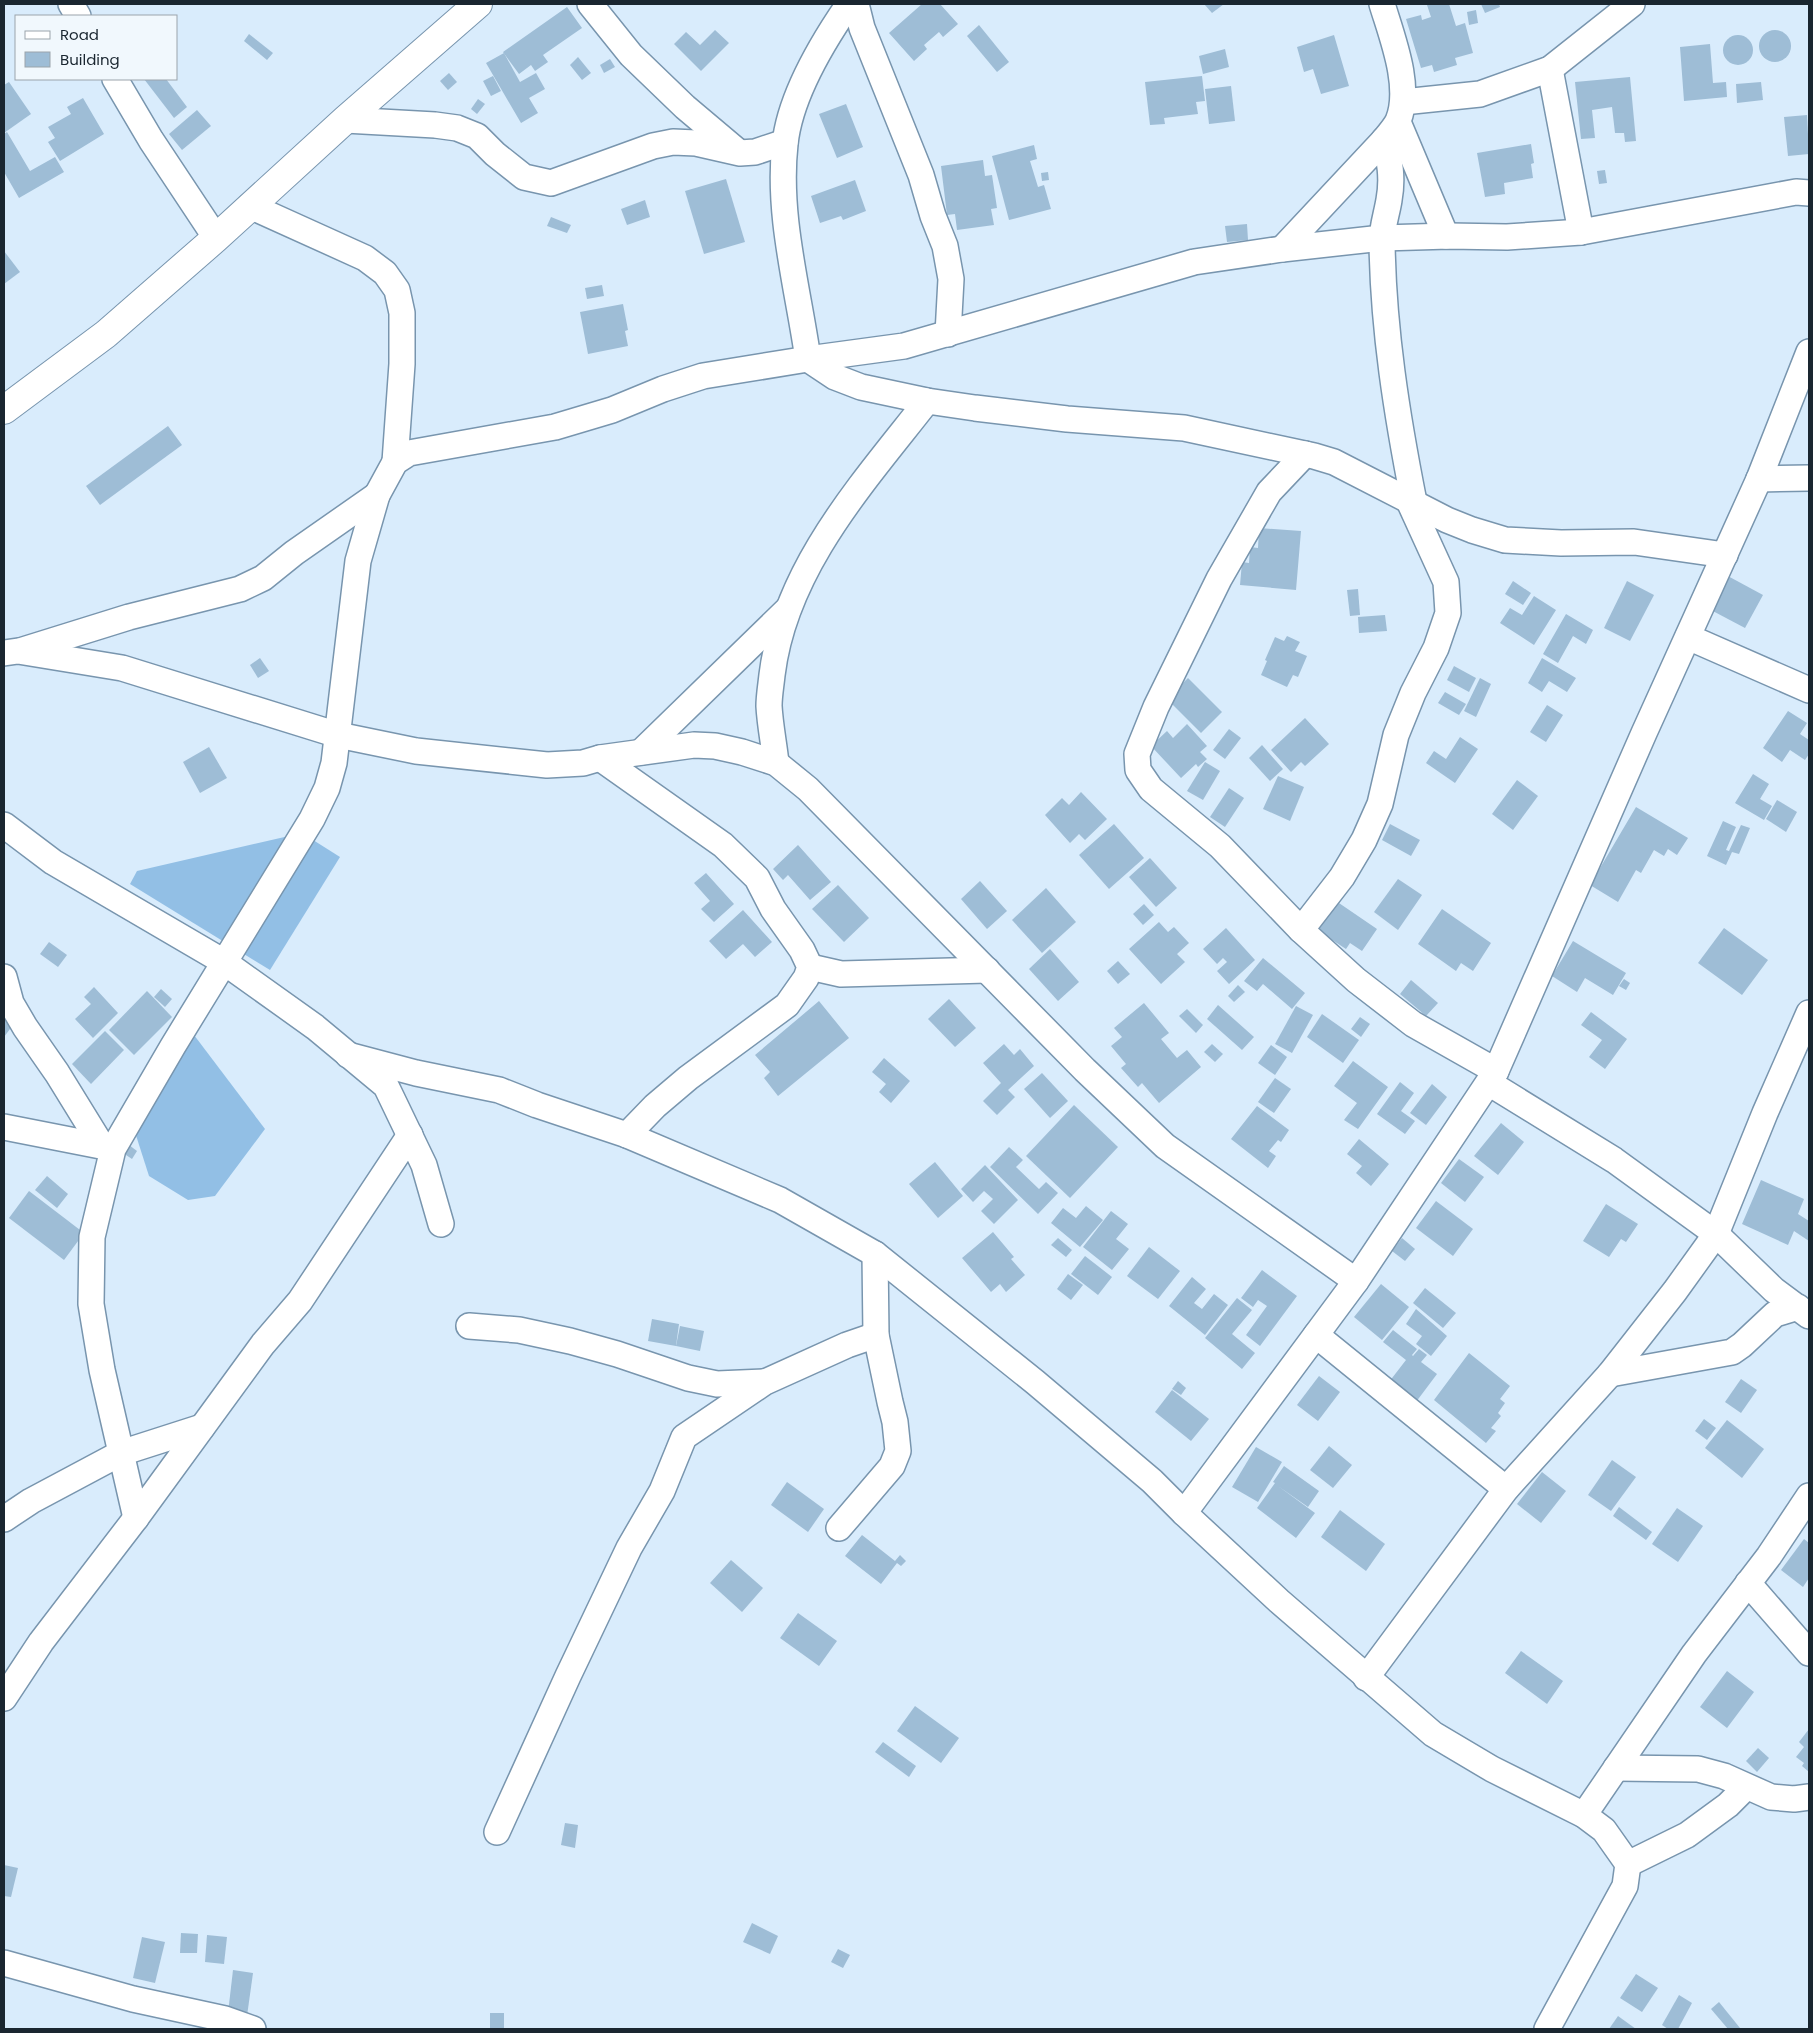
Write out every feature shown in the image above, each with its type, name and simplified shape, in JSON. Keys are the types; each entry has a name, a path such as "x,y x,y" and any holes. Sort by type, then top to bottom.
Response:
{"highway":[{"path":"4,410 106,334 478,4"}],"street":[{"path":"71,4 77,15"},
{"path":"590,4 631,55 685,107 740,153"},
{"path":"849,4 828,35 805,81 793,111 785,142 782,188 790,252 808,358 835,377 861,387 927,401 1057,418 1184,428 1306,454 1334,462 1472,530 1504,540 1561,544 1634,542 1725,555"},
{"path":"856,4 862,28 921,176 933,216 946,246 951,279 948,334"},
{"path":"1301,930 1342,877 1364,840 1380,804 1396,734 1413,693 1436,648 1448,614 1446,582 1411,500 1397,416 1387,328 1382,238 1392,182 1391,163 1401,76 1396,50 1382,4"},
{"path":"1282,248 1395,121 1550,69 1632,4"},
{"path":"1550,69 1580,232"},
{"path":"116,80 151,140 216,238"},
{"path":"346,120 457,128 477,136 495,154 524,177 551,183 653,146 673,142 696,143 740,153 755,152 785,142"},
{"path":"1395,121 1446,236"},
{"path":"396,462 410,453 555,427 612,410 703,376 808,358 904,346 1194,262 1282,248 1382,238 1507,236 1580,232 1796,192 1809,193"},
{"path":"136,1518 102,1370 91,1304 92,1237 108,1148 312,820 328,788 338,735 358,561 377,495 396,462 402,364 402,313 397,290 385,273 365,258 250,206"},
{"path":"1184,1514 1356,1281 1492,1077 1759,479 1809,352"},
{"path":"776,762 769,704 774,657 788,609 811,558 855,494 927,401"},
{"path":"1306,454 1269,492 1239,542 1156,707 1137,754 1138,770 1151,789 1220,846 1301,930 1356,980 1413,1024 1614,1160 1716,1234 1774,1290 1804,1312"},
{"path":"1759,479 1809,478"},
{"path":"11,652 129,617 240,589 263,578 294,553 377,495"},
{"path":"641,752 788,609"},
{"path":"1688,637 1809,690"},
{"path":"11,652 122,668 338,735 416,751 547,765 583,763 600,758 694,745 742,752 776,762 808,789 1085,1070 1165,1146 1356,1281"},
{"path":"600,758 723,845 757,878 773,909 802,950 810,966 806,978 787,1005 688,1078 655,1106 627,1135"},
{"path":"4,825 53,862 224,962 316,1027 386,1086 424,1166 441,1224"},
{"path":"810,966 842,974 986,970"},
{"path":"4,977 11,1003 25,1027 108,1148"},
{"path":"1366,1678 1506,1490 1610,1374 1675,1291 1716,1234 1765,1113 1809,1013"},
{"path":"348,1054 416,1072 499,1090 536,1105 627,1135 780,1200 875,1254 1035,1382 1152,1481 1184,1514 1366,1678 1433,1734 1492,1769 1584,1815 1604,1830 1628,1864 1624,1886 1548,2029"},
{"path":"4,1127 32,1131 108,1148"},
{"path":"4,1698 41,1642 136,1518 263,1344 300,1301 410,1135"},
{"path":"839,1528 892,1466 898,1451 896,1422 876,1335 875,1254"},
{"path":"1610,1374 1732,1352 1775,1314 1804,1312"},
{"path":"469,1326 519,1330 562,1339 617,1354 688,1378 717,1384 765,1382"},
{"path":"497,1832 629,1548 662,1491 684,1437 765,1382 847,1345 876,1335"},
{"path":"1316,1335 1506,1490"},
{"path":"4,1519 31,1501 122,1453 202,1427"},
{"path":"1584,1815 1694,1654 1769,1556 1809,1496"},
{"path":"1748,1583 1809,1653"},
{"path":"1616,1768 1698,1769 1724,1776 1771,1797 1794,1799 1809,1797"},
{"path":"1628,1864 1687,1835 1728,1805 1746,1787"},
{"path":"4,1963 132,1999 226,2019 253,2029"}],"shaded area":[{"path":"302,833 340,857 270,970 130,884 137,871"},
{"path":"194,1035 265,1129 215,1196 188,1200 149,1176 133,1126"}],"building":[{"path":"922,4 940,4 958,24 943,37 939,32 924,45 927,49 914,61 889,33"},
{"path":"1204,4 1224,4 1212,13"},
{"path":"1449,4 1456,26 1465,23 1473,53 1455,58 1457,65 1434,72 1432,65 1421,68 1406,19 1421,15 1422,20 1431,17 1427,5"},
{"path":"1481,4 1499,4 1500,7 1485,13"},
{"path":"567,7 582,28 543,55 548,62 535,71 531,65 519,74 503,52"},
{"path":"1476,10 1478,23 1469,25 1467,12"},
{"path":"979,25 1009,62 997,72 967,36"},
{"path":"715,30 729,43 701,71 674,44 686,32 700,45"},
{"path":"1775,30 1787,34 1791,46 1787,58 1775,62 1763,58 1759,46 1763,34"},
{"path":"249,34 273,53 267,60 244,41"},
{"path":"1334,35 1349,86 1321,94 1313,69 1304,72 1297,47"},
{"path":"1738,35 1744,36 1752,44 1752,56 1744,64 1738,65 1732,64 1724,56 1723,50 1724,44 1732,36"},
{"path":"1710,44 1713,83 1726,82 1727,97 1684,101 1680,47"},
{"path":"1225,49 1229,67 1203,74 1199,56"},
{"path":"504,53 520,82 536,73 545,89 529,98 538,113 521,123 486,63"},
{"path":"578,57 591,73 582,80 570,65"},
{"path":"610,59 615,67 604,73 600,65"},
{"path":"449,73 457,82 448,90 440,81"},
{"path":"493,76 501,91 491,96 483,81"},
{"path":"1202,76 1205,101 1196,102 1198,114 1164,118 1165,124 1150,125 1145,82"},
{"path":"1630,77 1636,141 1625,142 1624,133 1615,133 1612,107 1592,110 1595,138 1581,139 1575,82"},
{"path":"145,80 167,80 187,107 174,118"},
{"path":"9,82 31,114 4,133 4,85"},
{"path":"1761,82 1763,100 1737,103 1736,84"},
{"path":"1231,86 1235,121 1209,124 1205,89"},
{"path":"83,98 104,134 60,161 48,142 55,138 48,127 71,114 67,107"},
{"path":"478,99 485,104 477,114 471,109"},
{"path":"846,104 863,147 837,158 819,114"},
{"path":"197,110 211,126 182,150 169,134"},
{"path":"1807,115 1809,154 1788,156 1784,117"},
{"path":"7,132 30,171 55,157 64,172 19,198 4,172 4,134"},
{"path":"1531,144 1534,163 1531,164 1533,178 1504,183 1505,194 1485,197 1477,153"},
{"path":"1034,145 1037,159 1030,161 1038,187 1044,185 1051,209 1009,220 992,156"},
{"path":"983,160 985,176 992,175 997,208 991,209 994,225 957,230 955,214 947,215 941,166"},
{"path":"1605,170 1607,183 1599,184 1597,171"},
{"path":"1048,172 1049,180 1042,181 1041,173"},
{"path":"726,179 745,242 704,254 685,191"},
{"path":"855,180 866,211 843,220 841,216 820,223 811,196"},
{"path":"645,200 650,217 627,225 621,209"},
{"path":"551,217 571,225 567,233 547,226"},
{"path":"1247,224 1248,240 1227,242 1225,226"},
{"path":"4,251 20,272 4,284"},
{"path":"602,285 604,296 587,299 585,288"},
{"path":"623,304 628,330 625,331 628,346 588,354 580,312"},
{"path":"168,426 182,445 100,505 86,486"},
{"path":"1259,528 1301,531 1296,590 1240,585 1242,562 1249,563 1250,547 1258,548"},
{"path":"1726,575 1763,595 1745,628 1709,609"},
{"path":"1513,581 1531,593 1523,605 1505,594"},
{"path":"1627,581 1654,595 1630,641 1604,628"},
{"path":"1358,589 1360,615 1350,616 1347,590"},
{"path":"1534,596 1556,610 1534,645 1500,623 1510,608 1522,615"},
{"path":"1566,614 1593,630 1586,644 1573,636 1558,663 1543,654"},
{"path":"1385,615 1387,631 1359,633 1358,617"},
{"path":"1287,636 1300,642 1295,651 1307,656 1298,677 1293,675 1287,687 1261,675 1275,637 1284,641"},
{"path":"260,658 269,671 258,678 250,665"},
{"path":"1542,658 1576,678 1567,692 1549,681 1542,692 1528,683"},
{"path":"1454,666 1476,678 1469,692 1447,680"},
{"path":"1188,678 1222,712 1201,733 1167,699"},
{"path":"1480,678 1491,684 1476,717 1464,711"},
{"path":"1445,692 1466,704 1459,715 1438,703"},
{"path":"1547,705 1563,715 1546,742 1530,732"},
{"path":"1788,711 1807,723 1800,734 1809,740 1809,754 1805,760 1790,750 1782,762 1763,748"},
{"path":"1305,718 1329,744 1305,766 1301,762 1291,772 1271,750"},
{"path":"1187,724 1207,746 1200,752 1207,759 1198,767 1196,764 1181,778 1151,746 1167,731 1173,738"},
{"path":"1229,729 1241,738 1225,759 1213,750"},
{"path":"1460,737 1478,749 1455,783 1426,763 1434,751 1446,759"},
{"path":"1262,745 1283,769 1270,781 1249,758"},
{"path":"209,747 227,778 200,793 183,762"},
{"path":"1205,762 1220,771 1203,800 1187,791"},
{"path":"1753,774 1769,784 1760,799 1772,806 1764,820 1735,803"},
{"path":"1278,776 1304,787 1290,821 1263,809"},
{"path":"1517,780 1538,796 1513,830 1492,814"},
{"path":"1229,788 1244,798 1225,827 1210,817"},
{"path":"1081,792 1107,819 1085,840 1079,834 1070,843 1045,815 1062,798 1069,805"},
{"path":"1777,800 1797,812 1786,832 1766,819"},
{"path":"1636,807 1688,838 1677,855 1668,849 1664,856 1654,850 1641,873 1636,870 1618,902 1590,885"},
{"path":"1723,821 1736,827 1726,850 1729,851 1741,825 1750,828 1739,854 1732,852 1726,865 1707,856"},
{"path":"1114,824 1144,858 1109,889 1079,855"},
{"path":"1390,824 1420,840 1411,856 1382,840"},
{"path":"798,845 831,882 810,900 788,875 783,880 773,869"},
{"path":"1150,858 1177,888 1156,907 1129,877"},
{"path":"706,873 734,904 714,922 701,909 710,901 694,883"},
{"path":"1398,879 1422,895 1398,930 1374,912"},
{"path":"980,881 1007,911 987,929 961,899"},
{"path":"838,885 869,918 844,942 812,909"},
{"path":"1046,888 1076,922 1042,953 1012,920"},
{"path":"1336,901 1377,929 1362,951 1350,943 1346,949 1317,930"},
{"path":"1144,904 1154,915 1143,925 1133,914"},
{"path":"1442,909 1491,943 1473,971 1461,963 1456,971 1418,944"},
{"path":"743,910 772,942 755,957 743,944 726,959 709,941"},
{"path":"1159,922 1168,932 1174,927 1189,943 1177,954 1185,962 1161,984 1129,949"},
{"path":"1226,928 1255,960 1229,984 1217,971 1227,962 1223,958 1217,964 1203,949"},
{"path":"1724,928 1768,960 1742,995 1698,963"},
{"path":"1573,941 1626,973 1613,995 1585,978 1577,992 1552,976"},
{"path":"49,942 67,955 58,967 40,954"},
{"path":"1050,949 1079,982 1058,1001 1029,969"},
{"path":"1263,958 1305,993 1292,1009 1263,984 1257,991 1244,981"},
{"path":"1118,961 1130,974 1118,984 1107,971"},
{"path":"1624,979 1630,983 1626,990 1619,986"},
{"path":"1411,980 1438,1003 1426,1016 1400,994"},
{"path":"1238,985 1245,992 1234,1002 1228,996"},
{"path":"94,987 118,1013 93,1038 75,1019 91,1004 84,997"},
{"path":"161,989 172,999 165,1007 154,997"},
{"path":"147,991 172,1017 134,1055 109,1030"},
{"path":"949,999 976,1028 955,1047 928,1019"},
{"path":"819,1001 849,1038 778,1096 764,1078 770,1072 755,1055"},
{"path":"1144,1003 1169,1033 1161,1039 1177,1058 1187,1050 1201,1067 1159,1103 1142,1083 1138,1087 1121,1068 1126,1064 1111,1046 1122,1037 1114,1028"},
{"path":"1218,1005 1254,1037 1242,1050 1207,1019"},
{"path":"1296,1006 1313,1015 1292,1053 1275,1044"},
{"path":"1187,1009 1203,1025 1196,1033 1179,1016"},
{"path":"1591,1012 1627,1039 1605,1069 1589,1057 1602,1040 1581,1025"},
{"path":"1322,1014 1359,1040 1343,1063 1307,1037"},
{"path":"4,1017 13,1025 4,1037"},
{"path":"1360,1017 1370,1024 1361,1037 1351,1029"},
{"path":"105,1031 124,1050 91,1084 72,1064"},
{"path":"1004,1044 1014,1055 1020,1049 1034,1066 1008,1090 1015,1097 997,1115 983,1101 1001,1083 983,1063"},
{"path":"1212,1044 1223,1054 1215,1062 1204,1052"},
{"path":"1271,1045 1287,1057 1275,1075 1258,1063"},
{"path":"884,1058 910,1081 891,1103 879,1092 886,1084 872,1072"},
{"path":"1353,1061 1388,1087 1358,1129 1344,1120 1357,1103 1334,1086"},
{"path":"1042,1073 1068,1101 1050,1118 1024,1089"},
{"path":"1275,1078 1291,1089 1274,1113 1258,1102"},
{"path":"1400,1082 1414,1093 1401,1111 1415,1121 1405,1134 1377,1114"},
{"path":"1432,1084 1447,1097 1426,1125 1410,1113"},
{"path":"1074,1105 1118,1147 1070,1198 1026,1156"},
{"path":"1257,1106 1289,1130 1281,1142 1278,1140 1269,1151 1276,1156 1268,1168 1231,1139"},
{"path":"1501,1123 1524,1142 1498,1175 1474,1156"},
{"path":"1359,1139 1389,1164 1371,1186 1356,1173 1362,1166 1347,1154"},
{"path":"129,1145 137,1151 132,1159 123,1153"},
{"path":"1009,1147 1023,1160 1016,1167 1039,1189 1046,1182 1058,1193 1038,1214 990,1167"},
{"path":"1459,1159 1484,1177 1465,1202 1441,1183"},
{"path":"935,1162 963,1196 938,1218 909,1184"},
{"path":"985,1165 1018,1200 994,1224 981,1211 993,1199 984,1191 973,1202 961,1189"},
{"path":"47,1176 68,1194 57,1208 35,1190"},
{"path":"1761,1180 1804,1199 1798,1214 1809,1221 1809,1241 1794,1231 1788,1245 1742,1224"},
{"path":"29,1191 84,1233 64,1260 9,1218"},
{"path":"1436,1201 1473,1229 1453,1256 1416,1228"},
{"path":"1606,1204 1638,1224 1626,1242 1621,1239 1609,1257 1583,1241"},
{"path":"1086,1206 1103,1220 1080,1247 1051,1223 1063,1208 1076,1218"},
{"path":"1111,1211 1128,1224 1116,1239 1129,1249 1112,1270 1083,1247"},
{"path":"993,1232 1014,1257 1011,1259 1025,1275 1006,1292 1000,1284 991,1292 962,1258"},
{"path":"1058,1238 1072,1250 1066,1257 1051,1245"},
{"path":"1402,1238 1415,1249 1405,1261 1392,1251"},
{"path":"1149,1247 1180,1271 1158,1299 1127,1276"},
{"path":"1085,1256 1112,1277 1098,1295 1071,1274"},
{"path":"1262,1270 1297,1296 1260,1346 1246,1335 1267,1306 1258,1300 1253,1307 1241,1298"},
{"path":"1068,1274 1083,1285 1071,1300 1057,1289"},
{"path":"1192,1277 1206,1289 1194,1303 1202,1309 1214,1294 1228,1305 1205,1335 1169,1306"},
{"path":"1381,1284 1409,1307 1382,1340 1354,1317"},
{"path":"1425,1288 1456,1313 1443,1328 1413,1303"},
{"path":"1237,1298 1252,1310 1232,1334 1255,1353 1242,1369 1205,1338"},
{"path":"1416,1309 1447,1336 1431,1356 1416,1344 1422,1336 1406,1324"},
{"path":"652,1319 679,1324 676,1346 648,1341"},
{"path":"680,1326 704,1331 700,1351 676,1346"},
{"path":"1393,1330 1417,1349 1413,1356 1419,1349 1427,1355 1421,1362 1437,1374 1416,1402 1389,1382 1406,1360 1383,1342"},
{"path":"1469,1353 1510,1386 1500,1399 1505,1403 1498,1413 1501,1416 1491,1428 1496,1431 1486,1443 1434,1400"},
{"path":"1319,1376 1340,1392 1318,1421 1297,1405"},
{"path":"1741,1379 1757,1390 1741,1413 1725,1402"},
{"path":"1178,1381 1186,1388 1181,1395 1172,1389"},
{"path":"1172,1390 1209,1419 1191,1441 1155,1412"},
{"path":"1704,1419 1716,1428 1707,1440 1695,1431"},
{"path":"1727,1420 1764,1449 1742,1478 1705,1448"},
{"path":"1329,1446 1352,1465 1333,1488 1310,1470"},
{"path":"1256,1447 1282,1462 1258,1502 1232,1487"},
{"path":"1612,1460 1636,1477 1611,1511 1588,1495"},
{"path":"1284,1466 1319,1491 1308,1507 1278,1486 1315,1513 1296,1538 1257,1508 1275,1483 1273,1482"},
{"path":"1542,1472 1566,1491 1541,1523 1517,1504"},
{"path":"787,1482 824,1509 808,1532 771,1505"},
{"path":"1619,1507 1652,1532 1646,1540 1613,1516"},
{"path":"1677,1508 1703,1526 1678,1562 1652,1544"},
{"path":"1340,1510 1385,1544 1366,1571 1321,1537"},
{"path":"862,1535 895,1561 900,1555 906,1561 901,1566 897,1563 881,1584 845,1556"},
{"path":"1804,1539 1809,1543 1809,1578 1803,1587 1781,1570"},
{"path":"731,1560 763,1588 742,1612 710,1583"},
{"path":"798,1613 837,1641 819,1666 780,1638"},
{"path":"1521,1651 1563,1681 1547,1704 1505,1673"},
{"path":"1727,1671 1754,1692 1727,1728 1700,1707"},
{"path":"915,1706 959,1738 941,1763 897,1731"},
{"path":"1809,1729 1809,1772 1802,1766 1804,1763 1796,1757 1804,1747 1799,1742"},
{"path":"883,1742 916,1766 909,1777 875,1752"},
{"path":"1758,1748 1769,1758 1757,1772 1746,1761"},
{"path":"565,1823 578,1825 575,1848 561,1845"},
{"path":"4,1865 18,1868 11,1897 4,1896"},
{"path":"752,1923 778,1936 770,1954 743,1942"},
{"path":"181,1933 198,1934 197,1953 180,1953"},
{"path":"207,1935 227,1937 224,1964 205,1962"},
{"path":"142,1937 165,1942 155,1983 133,1978"},
{"path":"838,1949 850,1955 843,1968 831,1962"},
{"path":"233,1970 253,1973 247,2016 228,2013"},
{"path":"1636,1974 1658,1988 1642,2012 1620,1998"},
{"path":"1679,1995 1692,2003 1678,2029 1668,2029 1662,2025"},
{"path":"1719,2002 1740,2028 1728,2029 1711,2009"},
{"path":"490,2013 504,2013 504,2029 490,2029"},
{"path":"1618,2016 1636,2029 1609,2029"}]}
